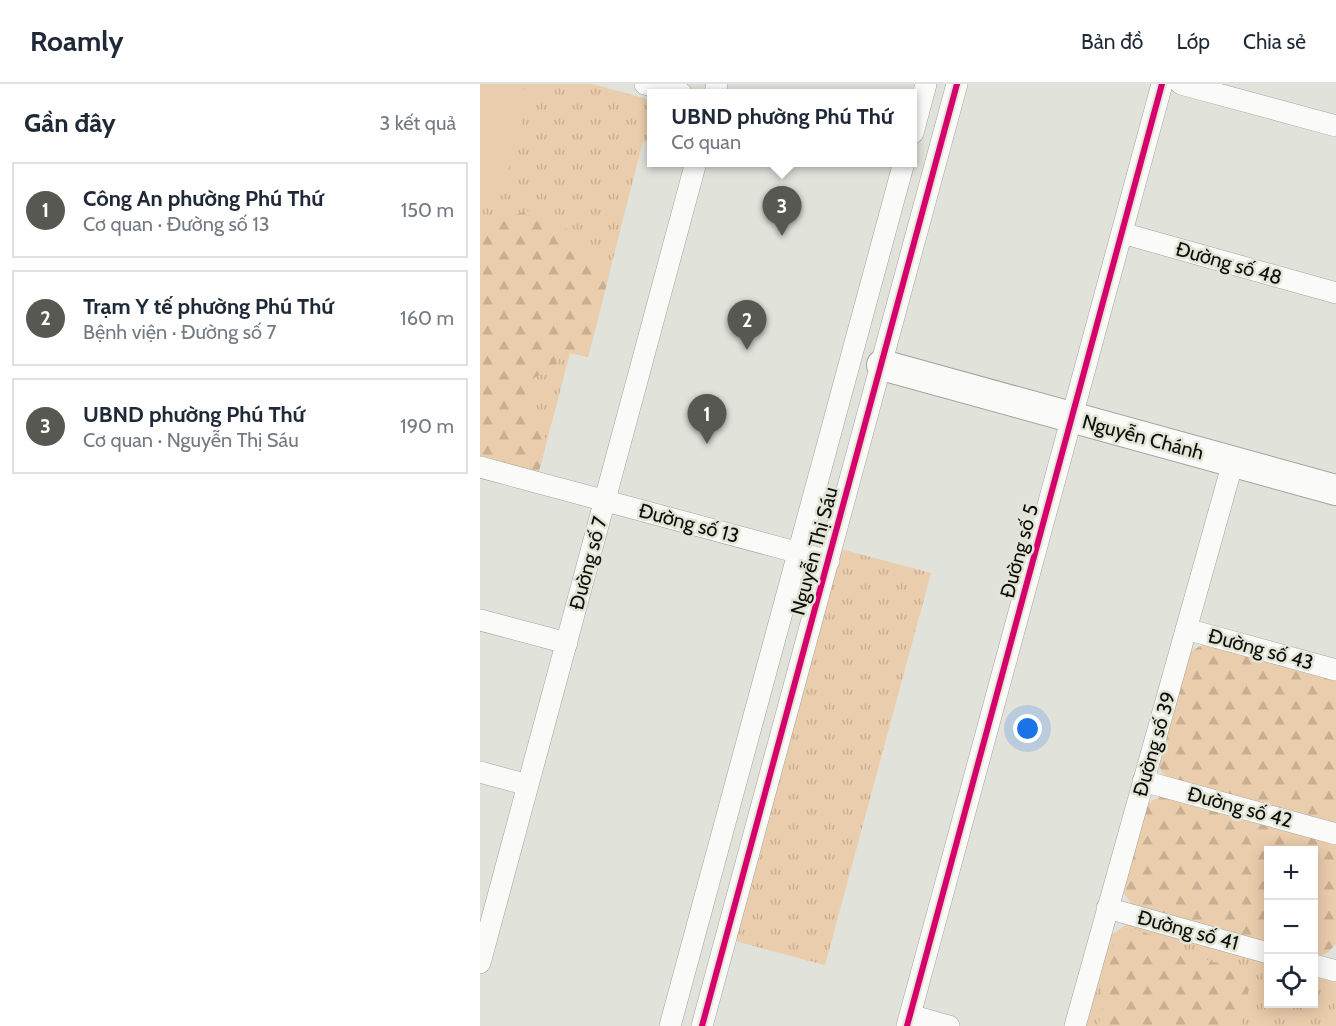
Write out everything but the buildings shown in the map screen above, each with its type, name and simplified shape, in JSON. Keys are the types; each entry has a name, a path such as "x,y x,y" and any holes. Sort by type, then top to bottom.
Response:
{"street":[{"path":"645,84 665,89"},
{"path":"917,116 926,84"},
{"name":"Nguyễn Thị Sáu","path":"702,1026 957,84"},
{"name":"Đường số 5","path":"909,1021 1162,84"},
{"path":"1181,84 1336,126"},
{"path":"917,155 936,161"},
{"name":"Đường số 7","path":"480,963 485,924 528,785 695,167"},
{"name":"Nguyễn Thị Sáu","path":"670,1026 800,553 903,167"},
{"name":"Đường số 48","path":"1122,233 1336,293"},
{"path":"852,358 882,365"},
{"name":"Nguyễn Chánh","path":"882,365 1336,490"},
{"name":"Đường số 39","path":"1075,1026 1233,462"},
{"name":"Đường số 13","path":"480,467 828,561"},
{"path":"480,620 567,643"},
{"name":"Đường số 43","path":"1186,629 1336,669"},
{"path":"480,772 528,785"},
{"name":"Đường số 42","path":"1143,781 1336,834"},
{"name":"Đường số 41","path":"1107,908 1264,951"},
{"path":"1318,966 1336,971"},
{"path":"909,1021 949,1026"}],"green space":[{"path":"480,84 592,84 647,99 647,142 643,141 588,357 570,353 538,475 480,459"},
{"path":"480,84 505,84 531,91 501,196 480,191"},
{"path":"527,211 554,219 610,272 588,357 570,353 556,361 554,371 537,376 526,383 530,389 531,411 547,441 538,475 480,459 480,220 490,217 503,219"},
{"path":"841,549 931,573 825,965 735,941"},
{"path":"1204,644 1336,677 1336,825 1170,779 1162,773 1159,764 1188,653"},
{"path":"1161,796 1336,842 1336,944 1328,952 1318,957 1318,846 1264,846 1264,943 1133,906 1123,892 1144,807"},
{"path":"1126,925 1134,925 1264,960 1264,1008 1318,1008 1318,974 1336,979 1336,1026 1086,1026 1111,935"},
{"path":"1135,929 1163,939 1171,948 1186,951 1212,962 1231,964 1245,978 1249,989 1240,1019 1242,1026 1098,1026 1103,1007 1102,993 1110,950 1121,934"}],"cycle path":[{"path":"702,1026 957,84"},
{"path":"907,1026 1162,84"}],"place":[{"name":"UBND phường Phú Thứ","path":"782,236"},
{"name":"Trạm Y tế phường Phú Thứ","path":"747,350"},
{"name":"Công An phường Phú Thứ","path":"707,444"}]}
